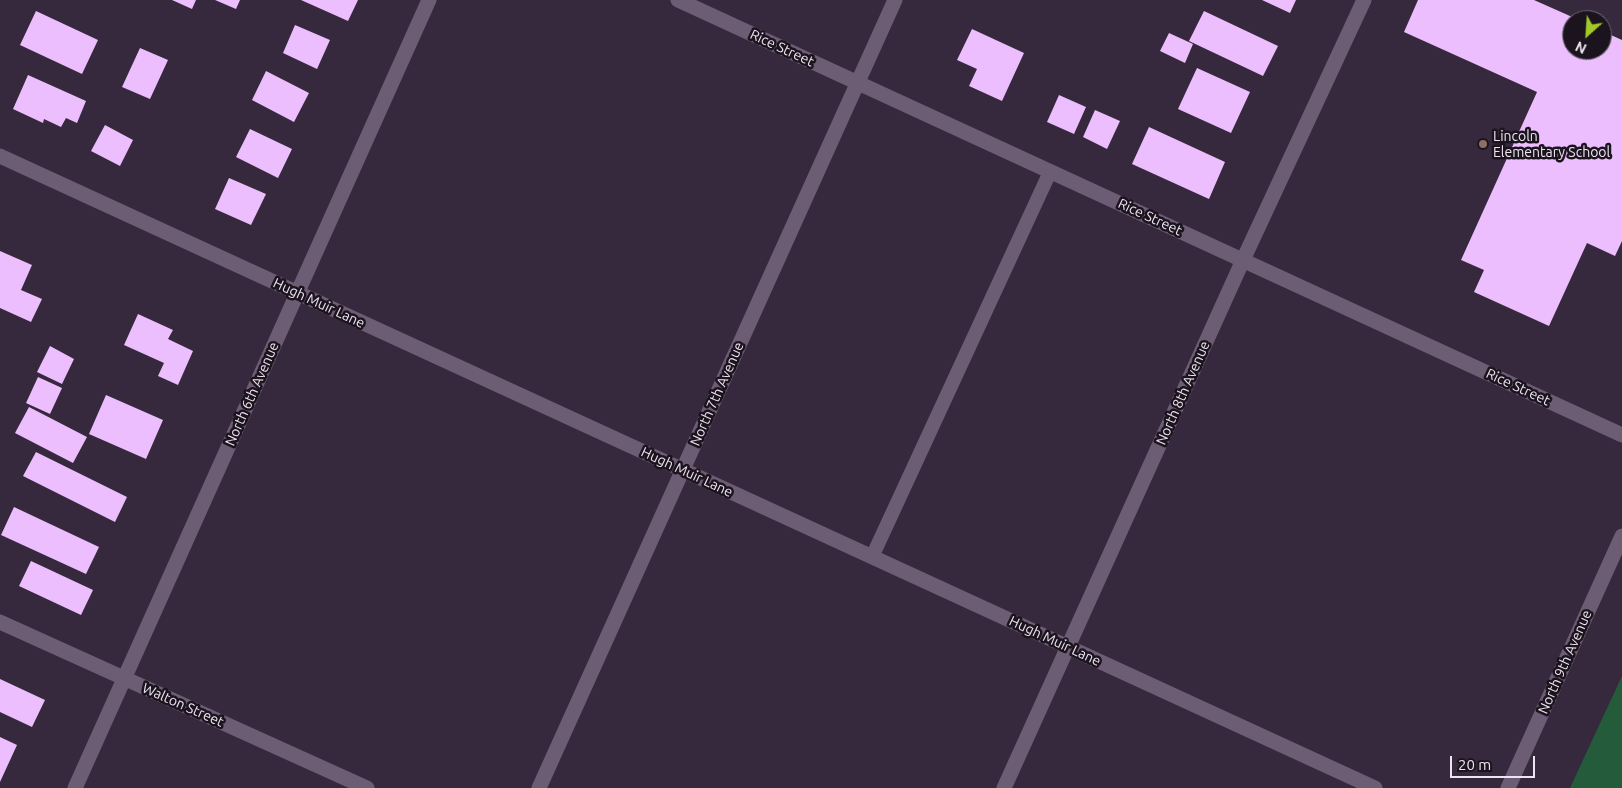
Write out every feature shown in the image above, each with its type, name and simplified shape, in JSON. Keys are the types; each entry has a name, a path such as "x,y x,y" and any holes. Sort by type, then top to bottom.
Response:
{"street":[{"name":"North 6th Avenue","path":"75,788 429,0"},
{"name":"Rice Street","path":"678,0 1622,435"},
{"name":"North 7th Avenue","path":"539,788 894,0"},
{"name":"North 8th Avenue","path":"1004,788 1243,260 1364,0"},
{"name":"Hugh Muir Lane","path":"0,156 1375,788"},
{"name":"North 9th Avenue","path":"1508,788 1622,536"},
{"name":"Walton Street","path":"0,622 367,788"}],"lane":[{"path":"872,557 1050,172"}],"green space":[{"path":"1622,676 1622,788 1570,788"}],"building":[{"path":"172,0 196,0 192,9"},
{"path":"215,0 240,0 236,9"},
{"path":"301,0 358,0 348,21"},
{"path":"1262,0 1296,0 1290,13"},
{"path":"1418,0 1534,0 1562,12 1562,60 1612,60 1612,36 1622,40 1622,241 1615,256 1587,243 1549,326 1474,292 1484,270 1461,260 1537,92 1404,32"},
{"path":"36,11 98,40 82,74 20,45"},
{"path":"1204,11 1278,46 1263,76 1189,41"},
{"path":"295,25 330,40 317,69 283,53"},
{"path":"972,29 1024,53 1002,101 969,86 977,69 957,60"},
{"path":"1169,33 1193,44 1185,63 1160,51"},
{"path":"140,48 168,60 150,99 122,87"},
{"path":"1197,68 1250,92 1231,133 1178,109"},
{"path":"266,71 309,93 294,122 252,100"},
{"path":"28,75 86,101 77,123 66,118 61,127 44,119 43,123 13,109"},
{"path":"1059,95 1086,107 1074,134 1047,122"},
{"path":"1095,110 1120,121 1107,149 1083,137"},
{"path":"105,125 133,140 120,166 91,151"},
{"path":"1149,127 1225,162 1209,199 1132,164"},
{"path":"250,129 292,149 278,178 236,157"},
{"path":"229,178 266,194 251,225 215,209"},
{"path":"0,251 32,265 21,290 42,299 31,322 0,308"},
{"path":"138,314 173,330 168,339 193,351 178,385 158,376 164,363 124,345"},
{"path":"50,346 74,359 62,384 37,372"},
{"path":"38,377 62,388 50,414 26,403"},
{"path":"106,395 163,420 146,459 89,434"},
{"path":"29,407 87,437 73,463 15,433"},
{"path":"36,452 127,497 115,522 23,476"},
{"path":"14,507 99,547 86,574 1,535"},
{"path":"31,561 93,590 81,615 19,586"},
{"path":"0,679 45,700 32,727 0,712"},
{"path":"0,737 17,745 0,782"}],"place":[{"name":"Lincoln Elementary School","path":"1483,144"}]}
